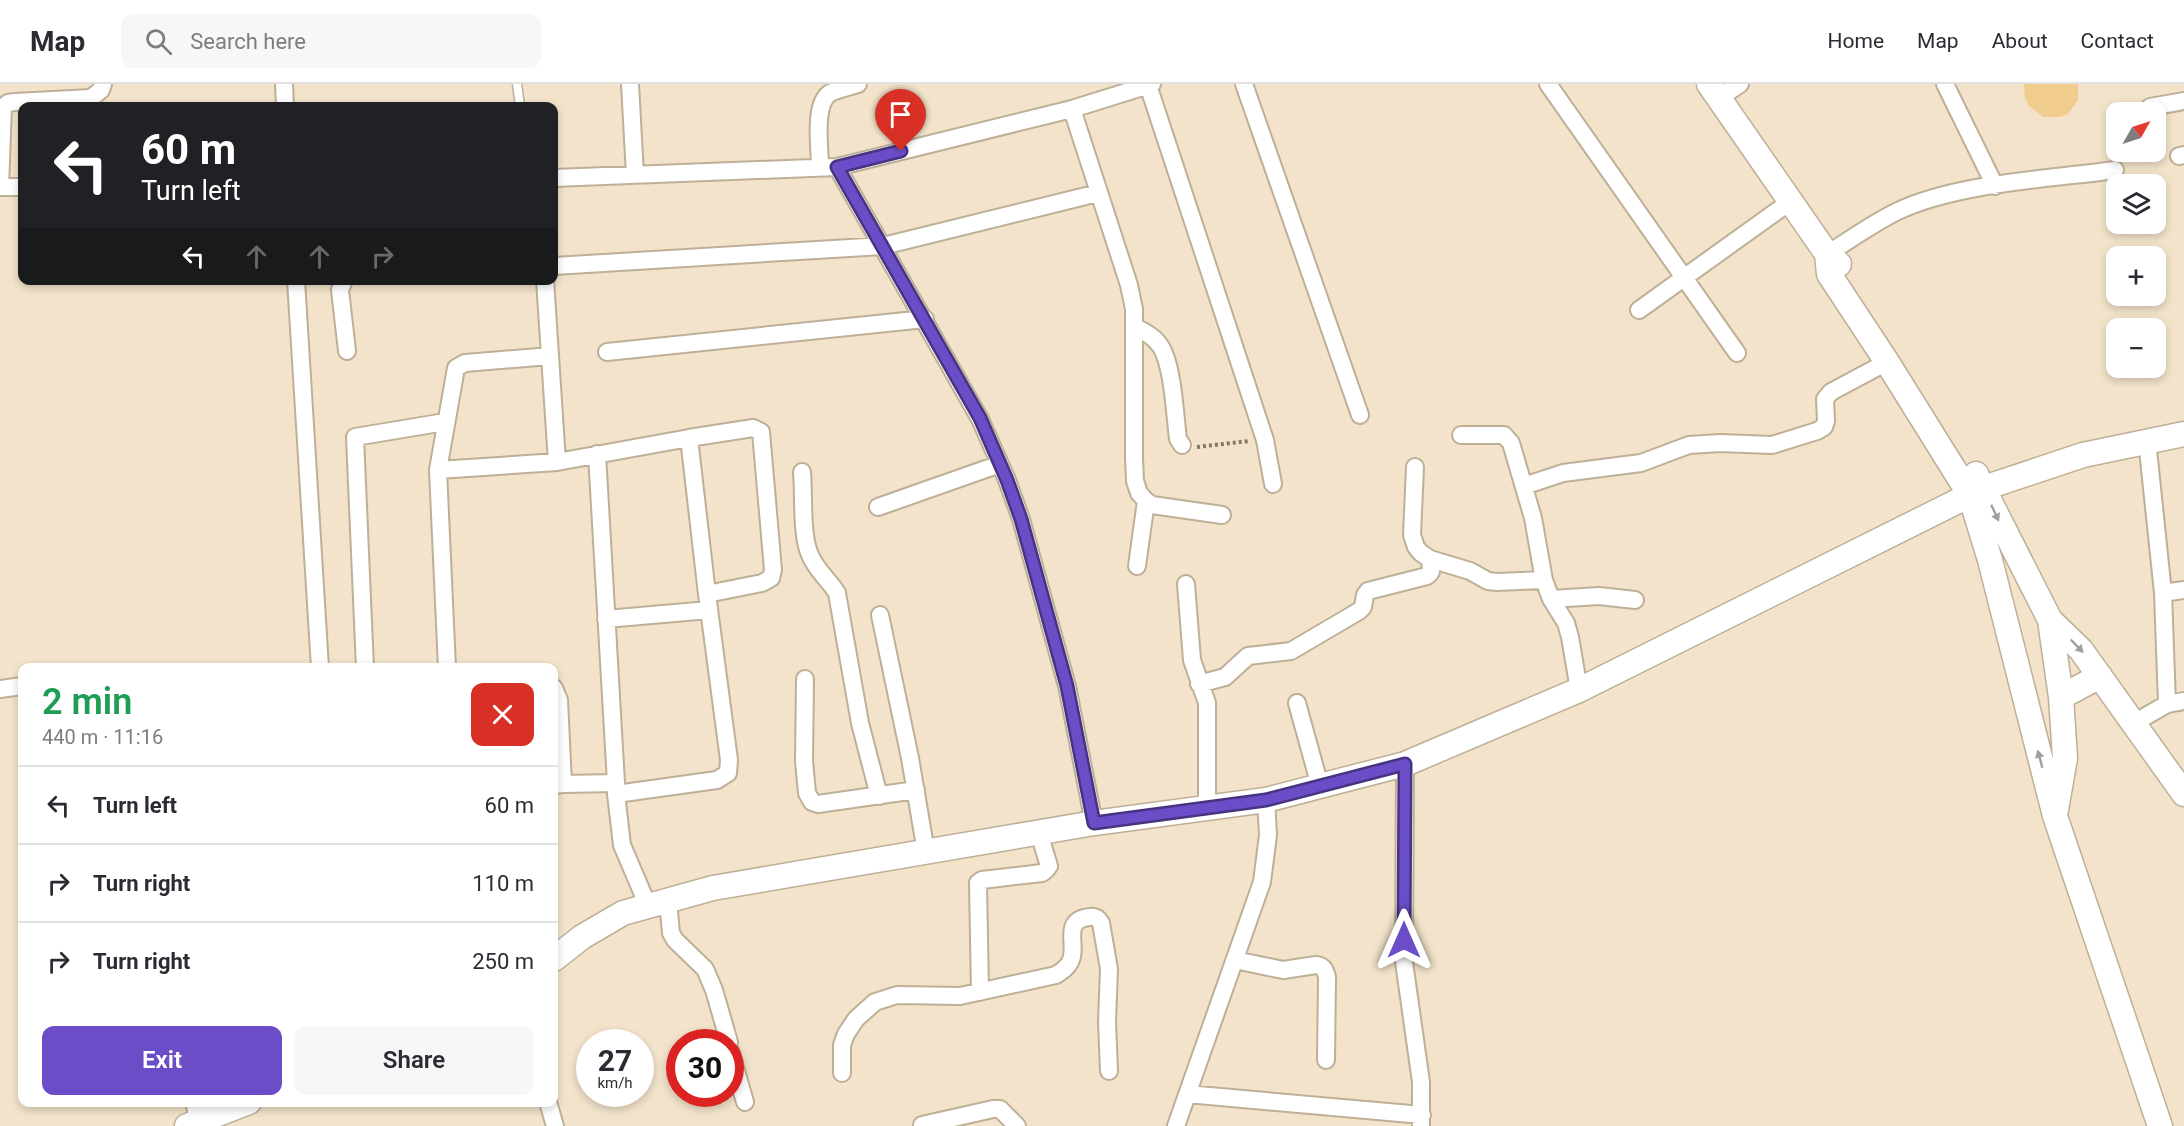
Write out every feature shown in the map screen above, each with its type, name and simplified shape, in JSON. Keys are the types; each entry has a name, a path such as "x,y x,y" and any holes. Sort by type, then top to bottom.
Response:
{"street":[{"path":"18,187 0,187 3,106 15,102 91,98 101,90 103,84"},
{"path":"284,84 285,102"},
{"path":"630,84 635,175"},
{"path":"858,84 831,93 824,99 819,112 828,167 883,246 980,418 1000,464 1021,519 1067,686 1094,823"},
{"path":"1244,84 1360,415"},
{"path":"1548,84 1737,352"},
{"path":"1740,84 1714,91 1827,254 1843,267 2014,551 2050,620 2081,650 2184,794"},
{"path":"1945,84 1995,186"},
{"path":"558,178 828,167 1072,109 1150,85 1265,440 1273,484"},
{"path":"2166,104 2184,101"},
{"path":"1072,109 1129,285 1134,309 1135,481 1139,493 1152,505 1221,515"},
{"path":"1827,254 1898,211 1935,198 1995,186 2115,170"},
{"path":"558,266 883,246 1098,193"},
{"path":"1639,310 1791,201"},
{"path":"1827,254 1829,274 1977,491 1990,560 2055,816 2160,1126"},
{"path":"296,285 320,663"},
{"path":"342,285 340,290 347,351"},
{"path":"545,285 557,462"},
{"path":"607,352 925,319"},
{"path":"1135,327 1150,335 1161,346 1167,359 1178,439 1182,445"},
{"path":"447,663 438,470 453,375 459,364 550,356"},
{"path":"1524,486 1563,473 1641,462 1689,445 1720,443 1772,445 1817,431 1824,427 1825,399 1831,392 1887,362"},
{"path":"365,663 355,437 445,422"},
{"path":"438,470 557,462 753,428 761,432 773,570 771,578 708,602 606,619"},
{"path":"558,956 582,937 623,913 713,888 1094,823 1266,800 1405,764 1579,690 1977,491 2083,455 2184,434"},
{"path":"1461,435 1504,435 1511,443 1538,541 1544,580 1551,599 1566,623 1579,690"},
{"path":"558,698 558,785 616,789 717,780 728,773 729,760 708,602 690,438"},
{"path":"2147,440 2163,593 2167,704"},
{"path":"597,454 616,789 622,845 658,903 675,940 705,969 714,990 725,1029"},
{"path":"878,507 1000,464"},
{"path":"1414,467 1412,535 1421,553 1488,581 1544,580"},
{"path":"802,472 806,544 810,556 837,593 861,723 879,796"},
{"path":"1137,566 1146,501"},
{"path":"1990,560 2014,551"},
{"path":"1199,684 1225,677 1248,657 1256,654 1283,653 1302,645 1359,611 1363,607 1368,591 1427,576 1431,572 1431,559"},
{"path":"1186,584 1188,635 1192,660 1207,703 1207,808"},
{"path":"2163,593 2184,590"},
{"path":"1551,599 1599,596 1635,600"},
{"path":"880,615 926,852"},
{"path":"2050,620 2061,697 2065,758 2055,816"},
{"path":"2017,670 2056,660"},
{"path":"2061,697 2100,676"},
{"path":"805,679 804,761 809,799 818,804 915,790"},
{"path":"0,689 18,687"},
{"path":"2134,723 2167,704 2184,701"},
{"path":"1297,703 1320,786"},
{"path":"1187,1094 1421,1120 1421,1082 1404,962 1405,764"},
{"path":"1176,1126 1262,882 1268,835 1266,800"},
{"path":"980,992 978,883 982,880 1042,873 1046,870 1048,866 1039,833"},
{"path":"842,1073 842,1045 846,1034 856,1019 875,1002 897,995 943,997 980,992 1056,975 1065,969 1072,958 1072,929 1075,923 1080,919 1093,916 1101,923 1109,969 1107,1022 1109,1071"},
{"path":"1235,960 1283,970 1316,965 1325,969 1327,977 1326,1060"},
{"path":"193,1117 230,1107"},
{"path":"549,1107 555,1126"},
{"path":"922,1125 1000,1109 1017,1126"}],"lane":[{"path":"518,84 519,102"}],"path":[{"path":"1182,445 1188,448 1265,440"}],"building":[{"path":"2024,84 2078,84 2078,100 2068,114 2060,117 2043,117 2029,106 2025,98"}],"route":[{"path":"901,151 837,167 980,418 1007,480 1021,519 1067,686 1094,823 1266,800 1405,764 1404,940"}]}
